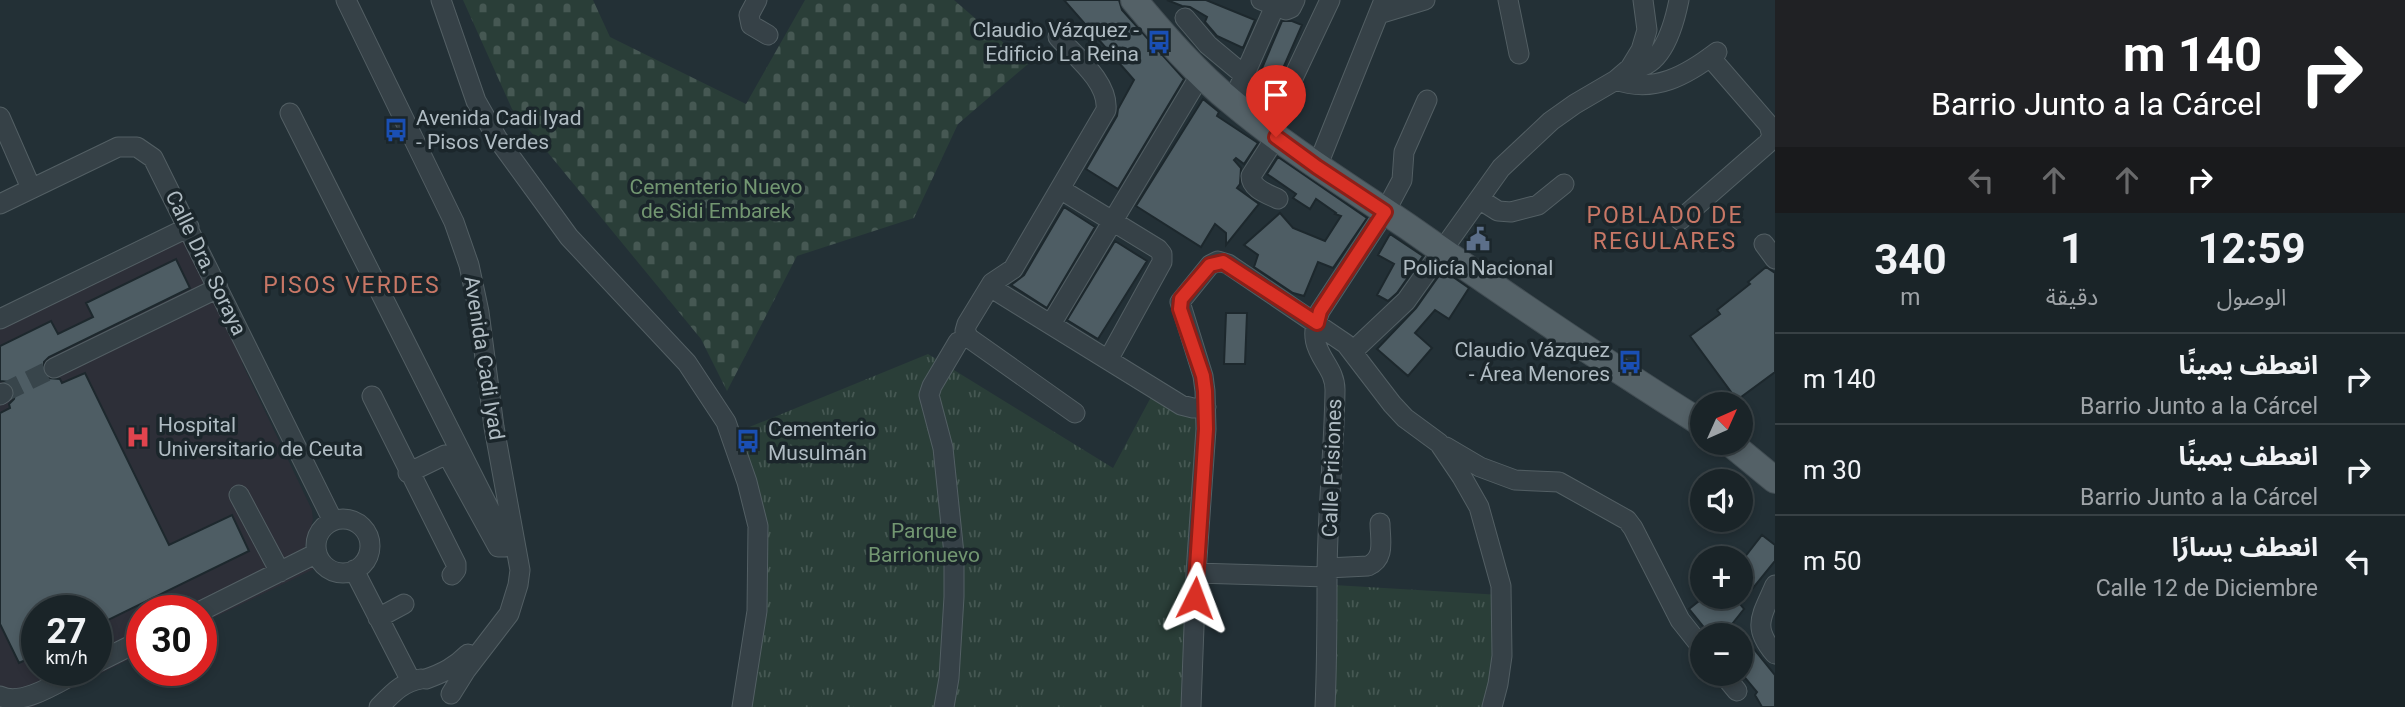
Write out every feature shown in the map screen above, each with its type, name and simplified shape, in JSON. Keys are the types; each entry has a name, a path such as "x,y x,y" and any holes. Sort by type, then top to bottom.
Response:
{"main road":[{"path":"1134,0 1201,75 1272,134 1589,352 1690,416"},
{"path":"1744,455 1775,481"}],"street":[{"name":"Avenida Cadi Iyad","path":"346,0 454,222 469,265 479,312 494,427 520,570 509,614 466,670 452,701"},
{"path":"442,0 476,101 497,138 569,237 687,363 726,422 747,482 758,526 757,611 742,707"},
{"path":"757,0 750,15 751,25 768,35"},
{"path":"1232,103 1268,3 1289,10 1295,0"},
{"path":"1278,199 1255,187 1250,181 1251,176 1331,0"},
{"path":"1317,167 1381,7 1425,0"},
{"path":"1508,0 1519,54"},
{"path":"1623,74 1641,50 1647,30 1643,0"},
{"path":"1353,351 1406,301 1501,168 1534,136 1575,104 1623,74 1653,60 1668,35 1679,0"},
{"path":"1185,18 1214,51 1244,75"},
{"path":"1058,37 1101,85 1107,103 1104,116 1013,269 989,287 967,324 967,335 1075,413"},
{"path":"1623,74 1633,85 1653,86 1679,76 1713,55 1769,125 1772,136 1768,142 1680,220"},
{"path":"1051,324 1201,75"},
{"path":"1317,323 1320,311 1385,212 1402,180 1404,152 1427,100"},
{"path":"290,113 506,542 505,547 498,547 449,456 445,455 408,473"},
{"path":"0,117 31,188"},
{"name":"Calle Dra. Soraya","path":"0,204 118,147 137,148 148,153 157,163 333,521"},
{"path":"1479,199 1498,211 1511,212 1538,205 1564,184"},
{"path":"1060,190 1114,220 1158,249 1163,258 1108,360"},
{"path":"0,319 188,227"},
{"path":"1191,707 1206,407 1203,376 1180,302 1210,265 1219,261 1228,264 1317,323 1353,351 1391,404 1439,443 1480,467 1516,480 1559,482 1627,520 1680,620 1690,633"},
{"path":"989,287 1181,405 1206,407"},
{"path":"54,368 218,288"},
{"name":"Calle Prisiones","path":"1317,323 1315,344 1335,387 1327,572 1325,707"},
{"path":"944,707 953,624 954,554 943,449 929,395 958,342"},
{"path":"372,396 408,473 456,564 452,575"},
{"path":"1439,443 1479,507 1500,586 1502,656 1492,707"},
{"path":"239,495 279,572"},
{"path":"341,519 357,523 368,535 369,552 366,560 354,570 331,570 320,560 317,553 316,545 321,530 333,521 341,519"},
{"path":"1196,573 1327,572 1368,566 1373,564 1381,553 1380,523"},
{"path":"217,603 317,553"},
{"path":"354,570 378,618 418,680 445,685 452,701"},
{"path":"1775,585 1760,627 1763,639 1775,654"},
{"path":"378,618 404,604"},
{"name":"Avenida Cadi Iyad","path":"379,707 397,689 443,673 457,665 509,614"},
{"path":"0,696 10,700 23,699 49,686"},
{"path":"1733,686 1737,691"}],"shaded area":[{"name":"Hospital Universitario de Ceuta","path":"185,237 312,510 313,520 304,550 314,569 217,616 217,595 126,595 126,661 112,668 112,595 21,595 21,686 75,686 33,707 0,707 0,326"}],"green space":[{"name":"Cementerio Nuevo de Sidi Embarek","path":"463,0 593,0 610,37 746,104 805,0 954,0 1028,64 958,124 914,218 797,256 727,391 701,339 512,109"},
{"name":"Parque Barrionuevo","path":"928,354 1113,468 1151,397 1202,406 1187,707 743,707 762,583 730,435"},
{"path":"1317,584 1501,595 1493,707 1324,707"}],"building":[{"path":"1064,0 1119,0 1122,10 1184,79 1118,189 1086,169 1117,116 1134,80"},
{"path":"1167,0 1206,0 1255,20 1243,48 1217,36 1205,22 1207,17 1190,7"},
{"path":"1282,21 1302,25 1274,89 1268,86 1265,92 1254,87"},
{"path":"1203,99 1219,112 1217,116 1258,143 1244,164 1236,158 1234,160 1241,168 1240,184 1237,188 1259,204 1226,245 1226,233 1215,224 1201,247 1136,206"},
{"path":"1278,157 1367,218 1333,268 1318,262 1304,296 1293,293 1254,267 1258,255 1244,245 1280,213 1293,228 1325,241 1341,216 1316,199 1310,209 1293,198 1296,194 1267,174"},
{"path":"1064,207 1095,227 1047,308 1011,285 1024,275"},
{"path":"1390,234 1423,256 1397,293 1388,301 1377,295 1394,264 1378,255"},
{"path":"1115,241 1147,261 1098,339 1067,320"},
{"path":"176,259 190,288 49,357 44,362 43,373 48,378 60,379 62,383 85,373 169,545 232,515 249,551 159,595 126,595 126,611 112,618 112,595 21,595 19,663 0,624 0,413 10,408 9,404 15,393 9,382 0,381 0,346 51,321 58,334 93,317 86,303"},
{"path":"1766,267 1775,273 1775,372 1748,392 1731,392 1690,336 1720,314 1717,310 1750,284 1748,282"},
{"path":"1443,270 1469,288 1449,319 1435,310 1415,333 1432,348 1408,376 1377,349 1416,308"},
{"path":"1226,313 1247,313 1245,364 1224,364"},
{"path":"1762,535 1775,545 1775,561 1753,588 1753,547"},
{"path":"1689,609 1744,609 1733,623 1700,623"},
{"path":"1753,648 1775,675 1775,707 1762,707 1755,695 1757,692 1752,686"}],"tunnel":[{"path":"3,393 54,368"}],"place":[{"name":"Claudio Vázquez - Edificio La Reina","path":"1159,42"},
{"name":"Avenida Cadi Iyad - Pisos Verdes","path":"396,130"},
{"name":"Policía Nacional","path":"1478,239"},
{"name":"Claudio Vázquez - Área Menores","path":"1630,362"},
{"name":"Hospital Universitario de Ceuta","path":"138,437"},
{"name":"Cementerio Musulmán","path":"748,441"}],"district":[{"name":"POBLADO DE REGULARES","path":"1665,228"},
{"name":"PISOS VERDES","path":"352,285"}],"route":[{"path":"1195,598 1206,429 1205,391 1203,376 1180,309 1181,299 1210,265 1219,261 1228,264 1317,323 1320,311 1385,212 1276,137"}]}
